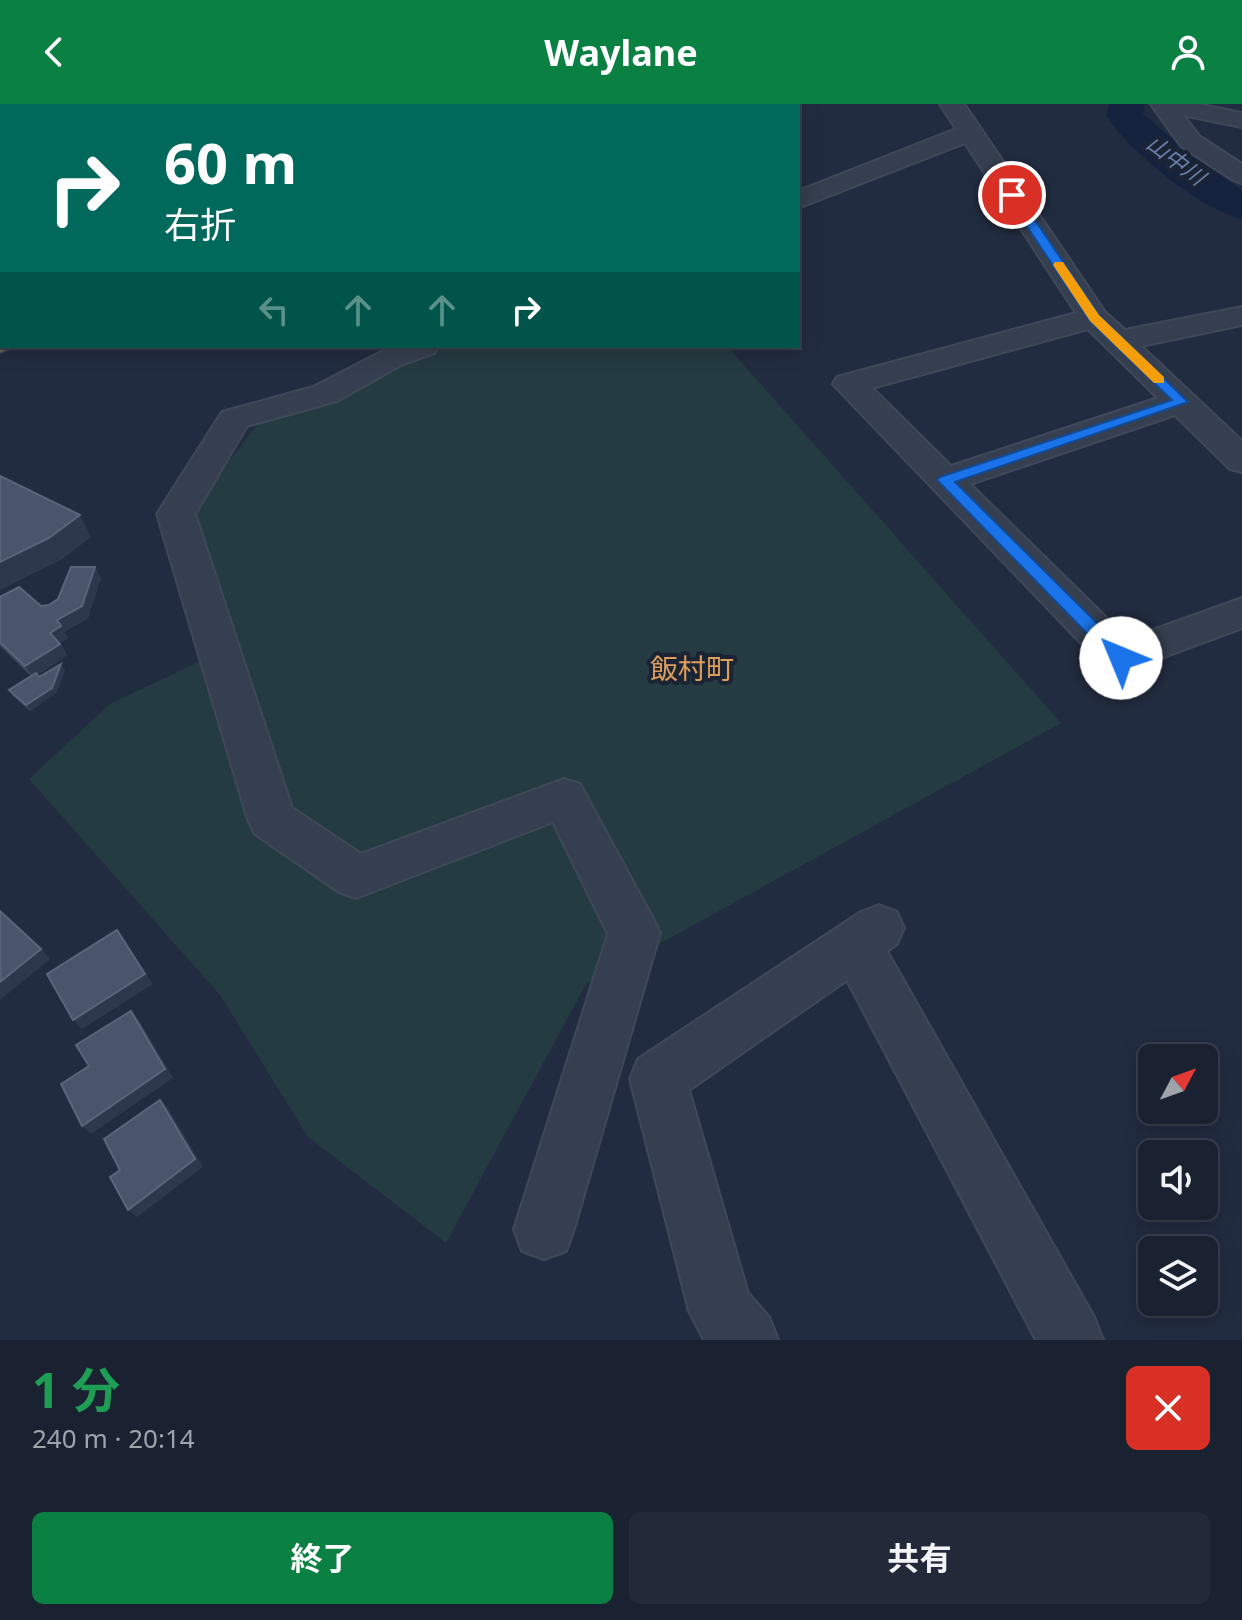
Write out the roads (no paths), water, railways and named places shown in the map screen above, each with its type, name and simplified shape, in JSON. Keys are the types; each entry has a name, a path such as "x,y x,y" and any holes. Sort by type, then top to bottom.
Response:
{"street":[{"path":"952,104 1106,330 1181,402 1228,428 1242,461"},
{"path":"1163,104 1242,120"},
{"path":"1163,104 1190,141 1242,175"},
{"path":"800,199 970,132"},
{"path":"1242,316 1106,330 849,384 1121,658 1242,612"},
{"path":"417,348 392,357 325,394 234,419 176,514 272,820 356,877 564,798 634,933 544,1229"},
{"path":"945,480 1181,402"},
{"path":"746,1340 721,1311 658,1079 867,936 1071,1340"}],"waterway":[{"name":"山中川","path":"1127,104 1124,116 1151,142 1195,177 1242,207"}],"district":[{"name":"飯村町","path":"692,669"}]}
